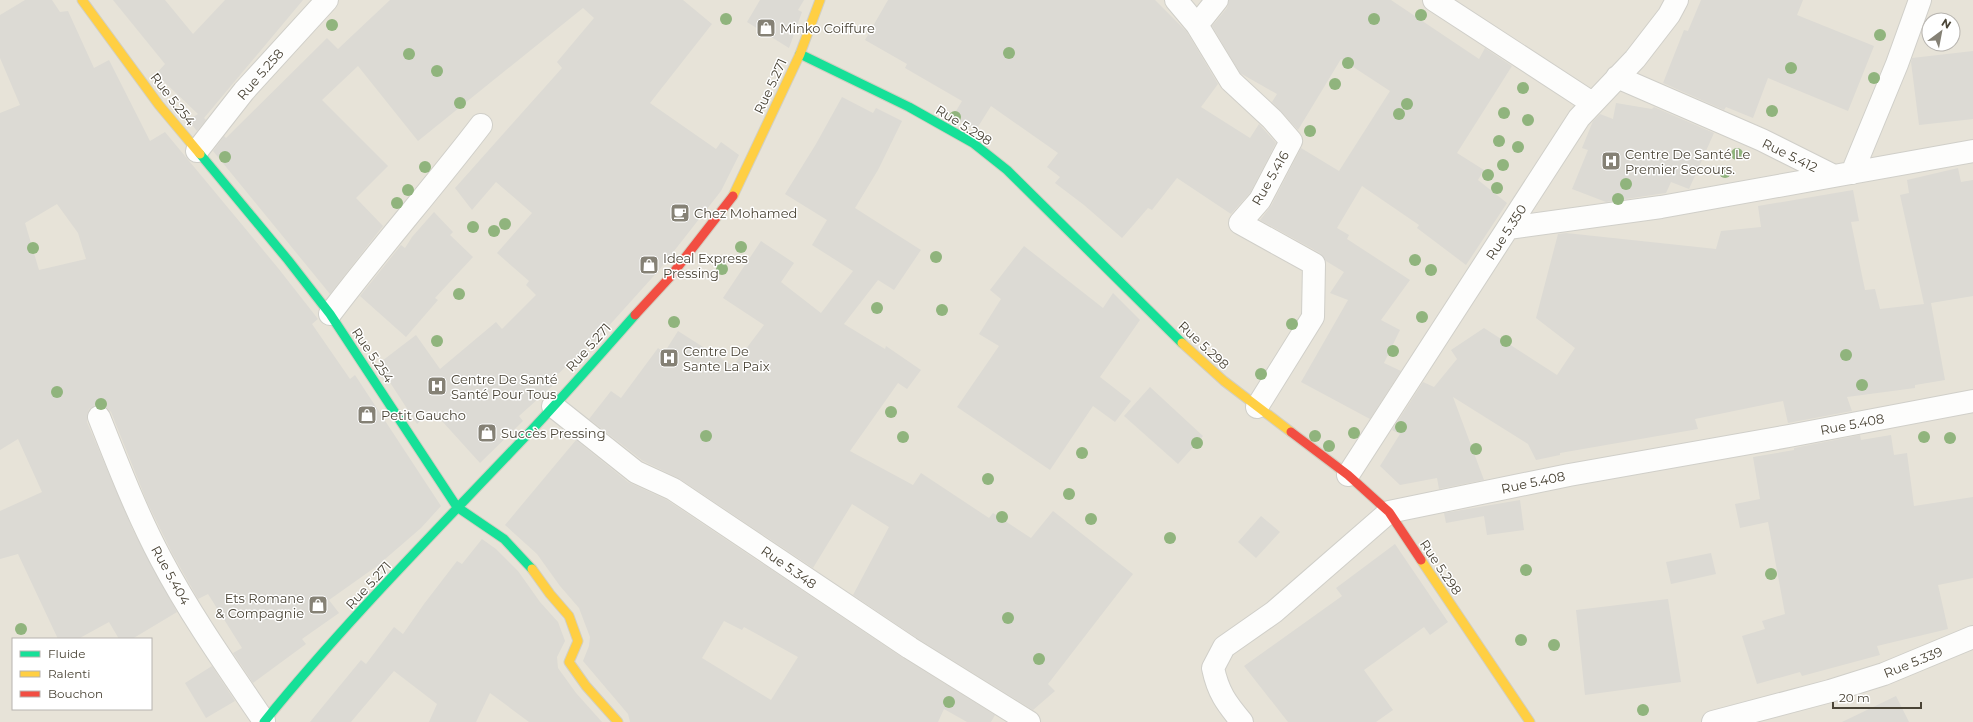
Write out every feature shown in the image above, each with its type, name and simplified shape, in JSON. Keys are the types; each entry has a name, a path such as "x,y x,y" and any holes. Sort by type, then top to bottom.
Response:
{"street":[{"name":"Rue 5.254","path":"82,0 159,105 288,260 330,314 457,506 504,539 528,563 550,594 569,616 578,641 569,662 582,683 598,697 618,722"},
{"name":"Rue 5.258","path":"197,150 244,91 327,0"},
{"name":"Rue 5.271","path":"264,722 299,679 457,506 526,436 670,277 732,198 800,54 820,0"},
{"name":"Rue 5.416","path":"1176,0 1197,25 1231,80 1272,119 1291,140 1260,200 1240,223 1314,264 1313,317 1257,407"},
{"path":"1197,25 1218,0"},
{"path":"1434,0 1592,103"},
{"name":"Rue 5.350","path":"1348,475 1579,118 1634,59 1669,15 1677,0"},
{"path":"1843,175 1897,64 1920,0"},
{"name":"Rue 5.298","path":"800,54 909,107 973,143 1007,170 1175,337 1224,381 1348,475 1389,512 1530,722"},
{"name":"Rue 5.412","path":"1617,77 1843,175"},
{"path":"330,314 372,259 418,205 481,125"},
{"path":"1508,228 1660,207 1973,151"},
{"name":"Rue 5.408","path":"1242,722 1222,698 1212,668 1224,647 1274,612 1389,512 1569,475 1789,436 1973,401"},
{"name":"Rue 5.348","path":"553,406 636,472 673,489 910,648 1030,722"},
{"name":"Rue 5.404","path":"99,417 138,513 161,559 198,624 264,722"},
{"name":"Rue 5.339","path":"1713,722 1830,691 1884,674 1973,638"}],"shaded area":[{"path":"0,0 1973,0 1973,722 0,722"}],"building":[{"path":"25,0 52,0 60,12 68,11 94,68 109,60 150,141 165,132 278,268 318,319 312,324 350,379 355,375 441,506 421,528 377,566 329,600 339,613 302,639 306,644 253,683 233,653 242,648 208,594 198,599 172,553 147,502 111,412 106,407 95,405 89,409 87,422 133,530 177,612 134,638 118,638 109,622 80,638 58,638 18,554 0,559 0,511 42,492 18,439 0,450 0,113 20,105 0,58 0,15","holes":["57,204 78,233 86,259 39,270 25,223"]},
{"path":"113,0 165,0 193,34 225,0 303,0 204,118 206,120 197,131 188,120 198,114 156,74 165,64"},
{"path":"390,0 683,0 712,24 650,103 716,149 721,142 739,155 721,191 660,269 588,349 586,347 555,377 559,380 519,416 523,421 480,463 432,410 417,424 378,364 416,335 440,369 496,322 502,329 536,295 526,285 529,281 497,253 532,213 496,182 472,210 455,188 562,68 557,62 594,18 583,8 418,141 358,66 322,100 388,166 356,198 383,226 330,294 213,151 224,136 226,138 327,38 338,49"},
{"path":"760,0 804,0 798,10 802,12 789,48 747,22"},
{"path":"888,0 1155,0 1187,32 1218,84 1201,107 1250,138 1259,124 1276,143 1250,193 1231,214 1177,178 1152,210 1148,208 1122,238 1084,205 1055,183 1060,177 1047,167 1058,153 991,106 976,130 966,125 953,116 962,101 905,68 907,64 865,40"},
{"path":"1229,0 1391,0 1479,59 1485,48 1512,66 1457,153 1484,170 1478,180 1507,203 1466,265 1417,228 1419,225 1362,186 1337,228 1349,235 1347,239 1410,280 1381,320 1400,330 1384,363 1401,371 1370,419 1301,382 1348,300 1330,293 1344,272 1326,261 1320,253 1260,220 1271,206 1301,148 1339,171 1390,91 1341,59 1298,130 1272,102 1277,94 1240,73 1212,26 1227,8"},
{"path":"1701,0 1803,0 1797,15 1874,46 1848,111 1768,78 1753,118 1726,107 1724,110 1663,83 1684,30 1688,31"},
{"path":"1973,51 1973,119 1919,125 1911,62 1912,58"},
{"path":"842,97 873,113 876,108 902,121 878,170 855,208 921,250 894,290 878,280 844,324 885,349 886,346 921,370 907,389 898,383 850,451 913,485 921,473 989,518 993,513 1031,538 1053,511 1133,574 1048,684 1055,691 1033,710 917,638 853,595 889,527 852,504 813,568 680,479 643,461 589,419 611,391 621,398 658,348 664,353 678,331 733,366 764,325 723,298 761,241 794,263 781,282 821,313 853,271 812,245 827,220 785,194 816,144"},
{"path":"1616,103 1652,109 1654,107 1714,133 1689,189 1671,182 1666,193 1606,202 1572,189 1588,150 1582,148 1593,121 1600,114 1613,119"},
{"path":"1958,168 1961,182 1973,180 1973,296 1931,303 1945,380 1915,385 1915,388 1847,397 1852,411 1788,423 1783,401 1695,419 1698,429 1560,453 1560,455 1536,460 1528,444 1453,397 1484,480 1439,489 1437,478 1400,485 1380,466 1400,434 1392,430 1423,382 1434,387 1457,359 1451,350 1484,328 1557,375 1575,348 1536,318 1558,234 1566,233 1716,249 1721,231 1761,227 1758,206 1853,190 1859,221 1851,222 1865,290 1875,289 1880,309 1924,304 1900,195 1909,193 1907,180"},
{"path":"434,212 453,232 450,235 473,257 435,298 438,300 406,337 360,296 401,245 405,248 412,237"},
{"path":"1024,246 1103,308 1113,293 1140,320 1100,377 1131,401 1115,422 1093,406 1050,470 957,407 999,346 979,334 1001,299 990,290"},
{"path":"1150,387 1203,436 1178,464 1124,416"},
{"path":"1860,435 1861,440 1891,435 1894,455 1907,453 1914,506 1973,497 1973,578 1938,585 1948,629 1877,646 1880,655 1802,676 1800,672 1757,684 1742,636 1765,629 1762,621 1785,614 1768,522 1740,528 1735,504 1760,499 1753,457 1794,450 1794,448"},
{"path":"576,440 628,482 667,500 903,658 995,715 991,722 967,722 944,709 938,722 630,722 628,714 583,661 589,646 590,637 579,608 560,586 537,554 505,525","holes":["724,621 742,630 744,627 798,657 771,700 702,658"]},
{"path":"1520,500 1524,530 1487,535 1484,516 1446,523 1444,513"},
{"path":"1261,516 1280,532 1256,558 1238,542"},
{"path":"482,539 496,549 518,571 540,602 558,622 565,641 557,657 558,668 576,693 602,722 529,722 490,693 476,722 429,722 437,704 394,671 351,722 310,722 361,660 366,664 394,627 403,634 457,561 462,564"},
{"path":"1395,544 1448,622 1430,635 1424,627 1364,670 1393,710 1376,722 1288,722 1244,666 1342,596 1336,588"},
{"path":"1711,553 1716,574 1671,584 1666,562"},
{"path":"1668,599 1681,682 1585,695 1576,610"},
{"path":"212,666 235,701 206,718 185,683"},
{"path":"1896,696 1909,722 1842,722"}],"traffic: fast":[{"path":"800,54 909,107 973,143 1007,170 1182,343"},
{"path":"200,154 288,260 330,314 457,507 504,539 532,569"},
{"path":"264,722 359,612 540,421 635,315"}],"traffic: slow":[{"path":"82,0 159,105 200,154"},
{"path":"733,196 800,54 820,0"},
{"path":"1182,343 1224,381 1291,432"},
{"path":"1421,560 1530,722"},
{"path":"532,569 550,594 569,616 578,641 569,662 586,686 618,722"}],"traffic: jam":[{"path":"635,315 670,277 733,196"},
{"path":"1291,432 1348,475 1389,512 1421,560"}],"place":[{"name":"Minko Coiffure","path":"766,28"},
{"name":"Centre De Santé Le Premier Secours.","path":"1611,161"},
{"name":"Chez Mohamed","path":"680,213"},
{"name":"Ideal Express Pressing","path":"649,265"},
{"name":"Centre De Sante La Paix","path":"669,358"},
{"name":"Centre De Santé Santé Pour Tous","path":"437,386"},
{"name":"Petit Gaucho","path":"367,415"},
{"name":"Succès Pressing","path":"487,433"},
{"name":"Ets Romane & Compagnie","path":"318,605"}]}
